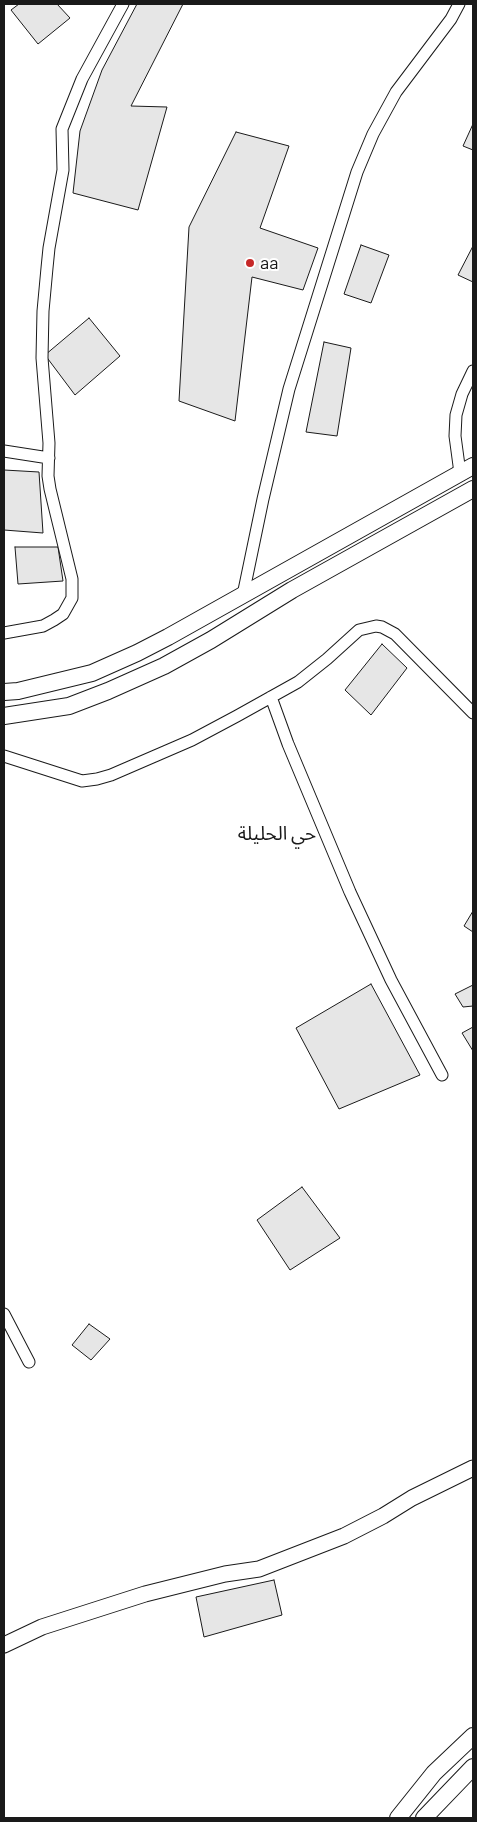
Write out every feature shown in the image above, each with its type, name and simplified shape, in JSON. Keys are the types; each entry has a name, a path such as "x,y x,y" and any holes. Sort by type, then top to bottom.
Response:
{"main road":[{"path":"4,692 18,691 92,673 160,641 467,469"},
{"path":"4,716 69,706 164,666 212,640 292,590 473,489"},
{"path":"398,1818 434,1773 473,1736"},
{"path":"424,1818 473,1767"}],"street":[{"path":"4,633 43,626 62,614 72,598 72,579 50,490 42,338 49,248 63,170 62,129 82,79 123,4"},
{"path":"243,595 289,389 357,172 373,134 396,92 451,19 459,4"},
{"path":"467,469 455,436 456,415 462,394 473,370"},
{"path":"4,451 49,458"},
{"path":"4,756 82,781 97,779 136,765 192,740 271,697 298,682 359,630 376,626 382,626 395,634 473,713"},
{"path":"271,697 288,744 350,892 391,980 442,1076"},
{"path":"4,1314 29,1362"},
{"path":"4,1645 42,1627 145,1594 225,1574 259,1569 344,1536 383,1516 412,1498 473,1468"}],"building":[{"path":"19,4 57,4 70,18 38,44 11,10"},
{"path":"137,4 183,4 131,106 167,107 138,210 73,193 80,131 102,70"},
{"path":"473,124 473,150 463,146"},
{"name":"aa","path":"236,132 289,146 260,228 318,248 303,290 252,277 235,421 179,401 189,227"},
{"path":"361,245 389,255 371,303 344,294"},
{"path":"473,246 473,282 458,275"},
{"path":"89,318 120,356 75,395 45,355"},
{"path":"324,342 351,348 337,436 306,432"},
{"path":"4,470 39,472 43,533 4,530"},
{"path":"15,547 58,547 63,581 18,584"},
{"path":"382,644 407,668 371,715 345,690"},
{"path":"473,911 473,932 464,926"},
{"path":"371,984 420,1075 339,1109 296,1028"},
{"path":"473,985 473,1006 463,1007 455,994"},
{"path":"473,1027 473,1051 462,1033"},
{"path":"302,1187 340,1238 290,1270 257,1220"},
{"path":"89,1324 110,1339 91,1360 72,1345"},
{"path":"274,1580 282,1615 204,1637 196,1597"}],"place":[{"name":"aa","path":"250,263"}],"district":[{"name":"حي الحليلة","path":"277,834"}]}
